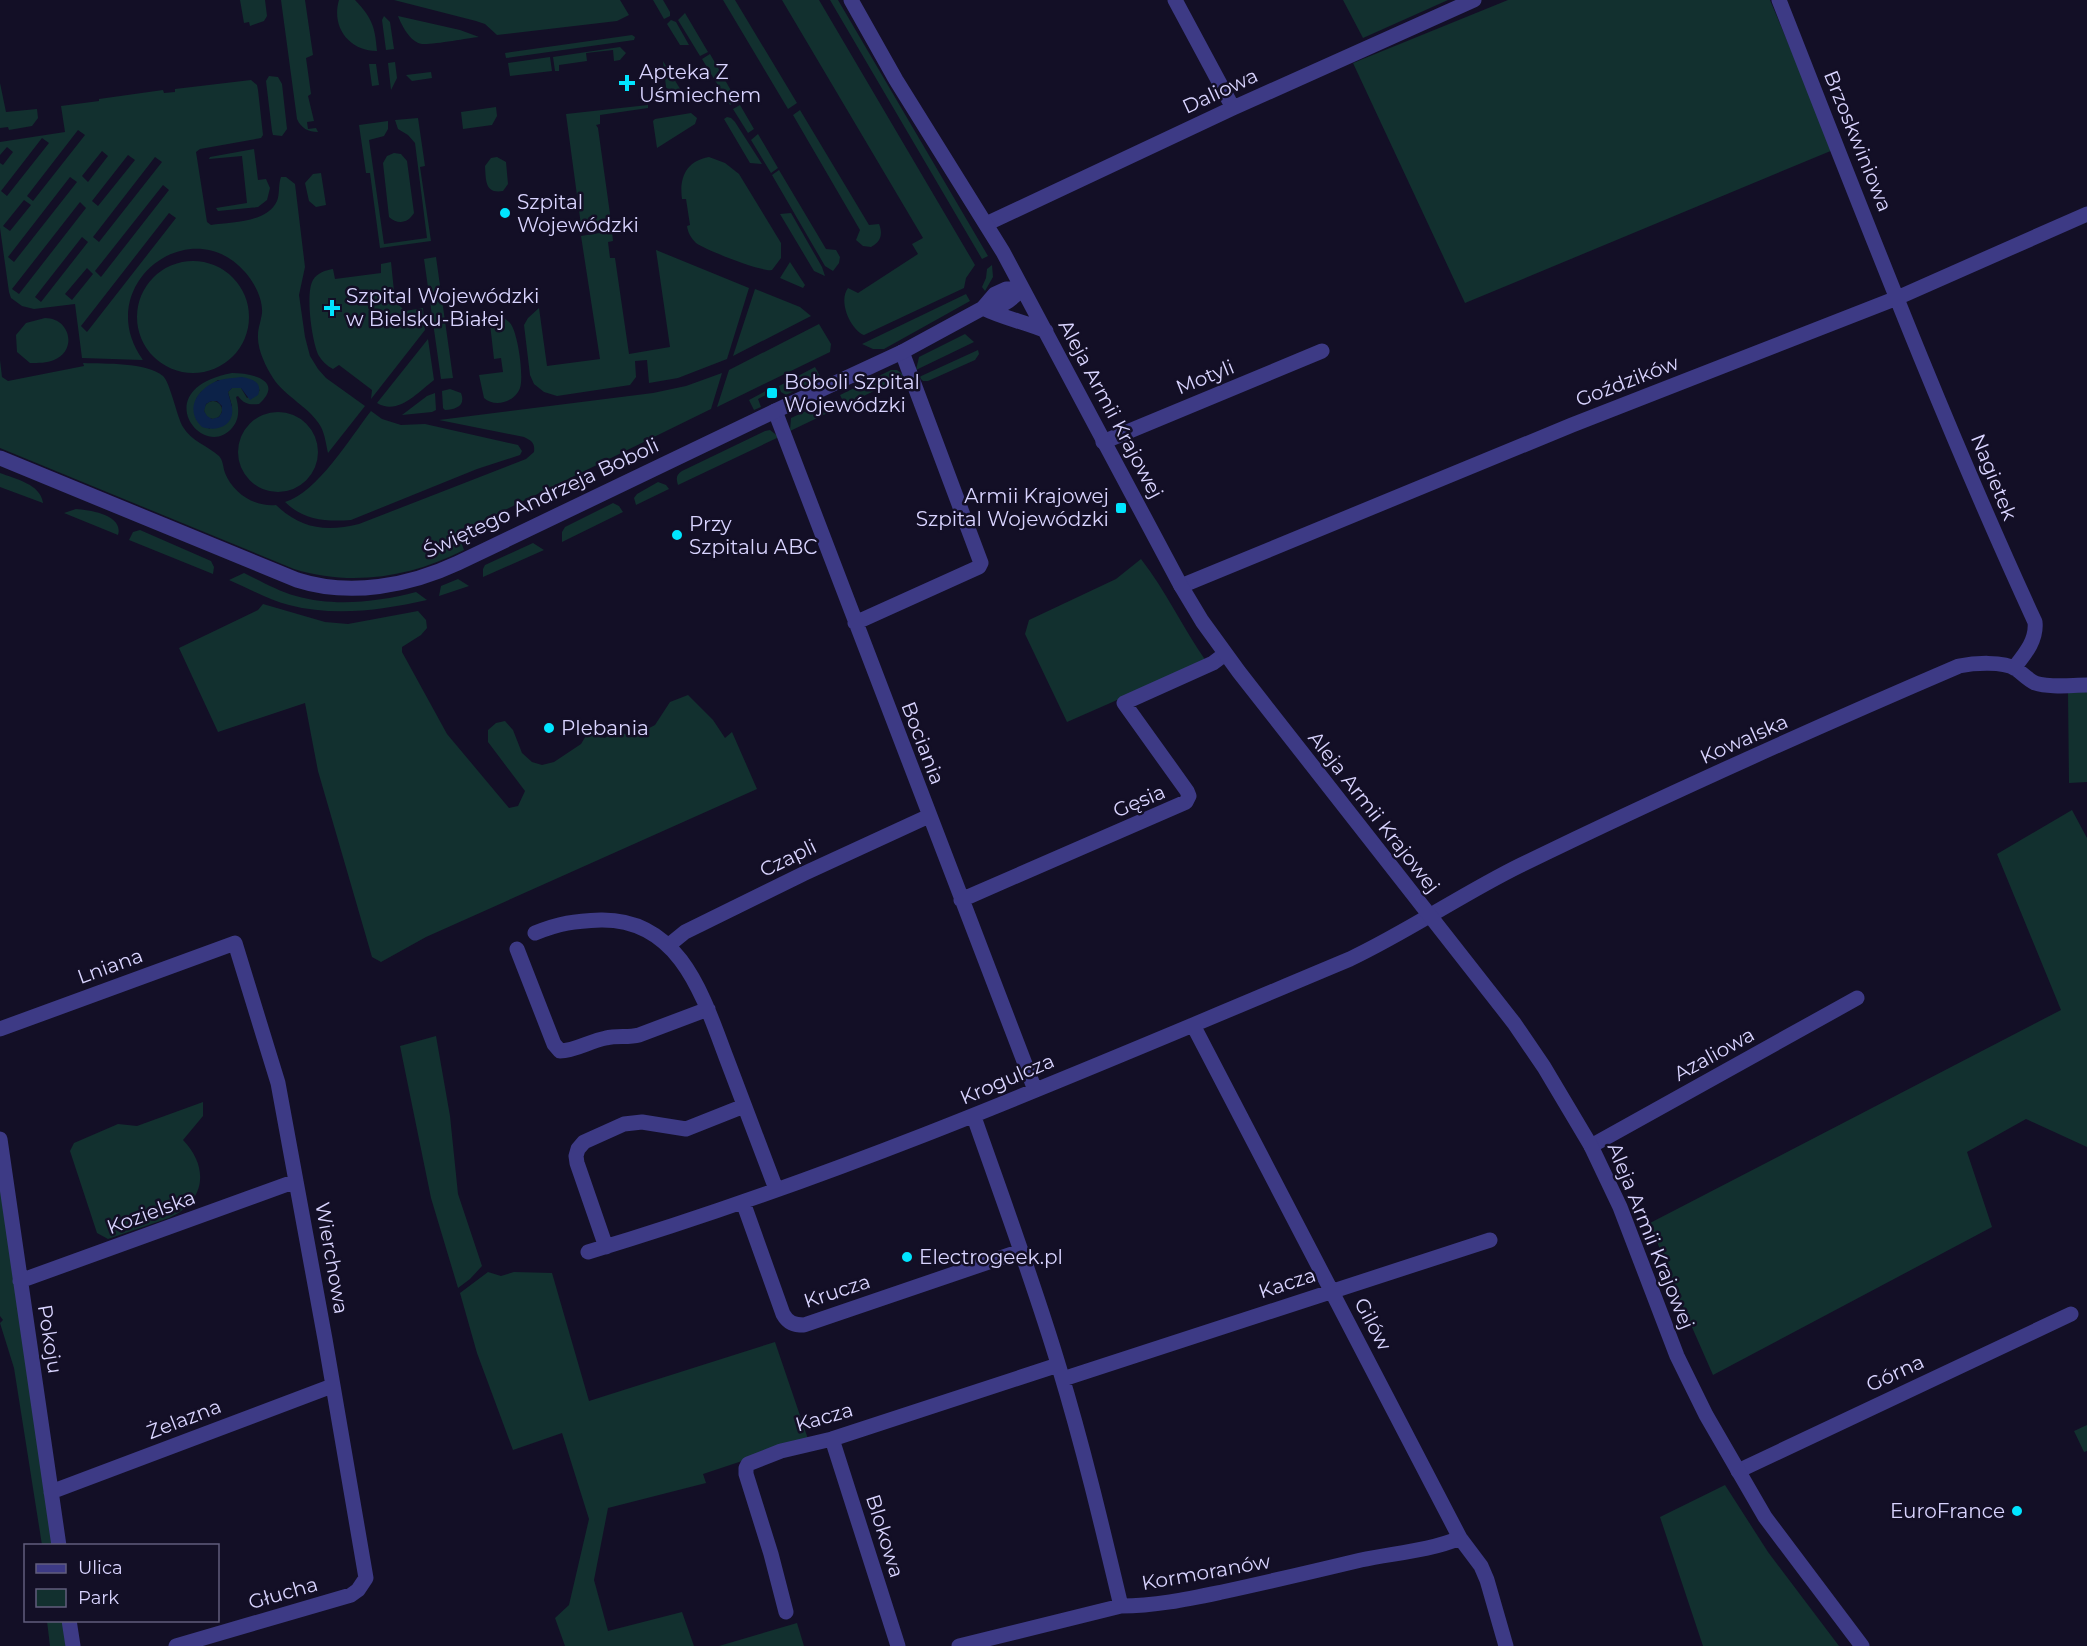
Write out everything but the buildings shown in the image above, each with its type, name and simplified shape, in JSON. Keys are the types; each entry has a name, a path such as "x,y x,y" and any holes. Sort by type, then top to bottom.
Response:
{"street":[{"name":"Aleja Armii Krajowej","path":"851,0 896,80 986,224 1046,331 1181,586 1225,654 1514,1023 1544,1066 1591,1146 1620,1207 1677,1356 1706,1415 1765,1517 1862,1646"},
{"path":"1174,0 1233,108"},
{"name":"Daliowa","path":"986,224 1233,108 1474,0"},
{"name":"Brzoskwiniowa","path":"1779,0 1897,298"},
{"name":"Goździków","path":"1181,586 1572,425 1897,298 2087,214"},
{"name":"Świętego Andrzeja Boboli","path":"0,458 297,580 322,586 367,588 407,582 439,572 902,352 983,308 996,308 1009,302 1022,289"},
{"name":"Nagietek","path":"1897,298 1995,536 2035,622 2036,631 2032,641 2014,668"},
{"path":"983,308 999,316 1019,320 1046,331"},
{"name":"Motyli","path":"1103,442 1322,351"},
{"path":"855,624 979,567 981,563 902,352"},
{"name":"Bociania","path":"775,411 1035,1090"},
{"name":"Gęsia","path":"961,900 1186,802 1189,796 1187,791 1124,703 1213,663 1225,654"},
{"name":"Kowalska","path":"1429,916 1519,866 1692,785 1959,666 1983,663 2014,668 2036,683 2087,685"},
{"name":"Czapli","path":"669,945 685,932 802,874 929,816"},
{"name":"Krogulcza","path":"588,1252 743,1202 974,1117 1350,959 1385,943 1429,916"},
{"path":"535,933 560,923 612,920 637,925 669,945 691,977 708,1009 776,1190"},
{"name":"Lniana","path":"0,1029 235,943"},
{"name":"Wierchowa","path":"235,943 278,1083 366,1569 363,1584"},
{"path":"517,949 554,1044 560,1051 606,1037 628,1038 639,1035 708,1009"},
{"name":"Azaliowa","path":"1591,1146 1857,998"},
{"name":"Gilów","path":"1193,1025 1460,1539 1477,1560 1487,1580 1506,1646"},
{"path":"606,1247 577,1163 578,1149 584,1142 632,1122 686,1129 744,1106"},
{"path":"974,1117 1060,1372 1088,1469 1121,1606"},
{"name":"Pokoju","path":"0,1139 59,1544"},
{"name":"Kozielska","path":"20,1281 296,1181"},
{"name":"Krucza","path":"743,1202 785,1319 796,1325 804,1325 1021,1251"},
{"name":"Kacza","path":"786,1612 746,1468 748,1464 781,1451 831,1439 1060,1372 1490,1240"},
{"name":"Górna","path":"1738,1471 2071,1314"},
{"name":"Żelazna","path":"51,1492 332,1386"},
{"name":"Blokowa","path":"831,1439 898,1646"},
{"name":"Kormoranów","path":"960,1646 1121,1606 1142,1606 1183,1600 1286,1579 1363,1560 1438,1546 1460,1539"},
{"name":"Głucha","path":"176,1646 351,1595 363,1584"},
{"path":"69,1622 73,1646"}],"green space":[{"path":"240,0 265,0 267,16 264,21 250,26 249,22 244,23"},
{"path":"281,0 305,0 313,55 306,58 311,94 308,96 314,121 307,122 308,129 316,128 318,132 305,129 297,119"},
{"path":"339,0 355,0 365,12 374,29 377,51 358,47 344,36 338,19"},
{"path":"394,0 620,0 629,15 617,21 497,35 485,24"},
{"path":"653,0 663,0 670,16 664,19"},
{"path":"723,0 735,0 797,103 788,109"},
{"path":"782,0 819,0 975,265 966,278 964,288 864,335 854,327 847,314 844,300 848,288 858,293 918,254 912,244 923,238"},
{"path":"830,0 838,0 988,256 982,259"},
{"path":"1343,0 1448,0 1363,38"},
{"path":"1508,0 1770,0 1833,150 1465,303 1353,63"},
{"path":"685,13 708,52 700,56 678,20"},
{"path":"384,16 390,22 394,49 386,50 382,20"},
{"path":"398,16 460,30 479,37 418,43 404,29"},
{"path":"671,20 676,22 689,45 680,45 667,24"},
{"path":"632,35 635,37 634,40 506,58 505,53"},
{"path":"620,47 626,53 620,60 614,61 613,50 586,53 587,61 559,65 559,71 555,71 553,57"},
{"path":"710,54 737,101 730,105 702,59"},
{"path":"550,57 552,71 510,76 508,63"},
{"path":"663,61 682,92 670,93 666,87"},
{"path":"395,62 397,78 391,90 388,63"},
{"path":"369,64 376,64 379,85 372,86"},
{"path":"431,72 432,78 412,81 406,75"},
{"path":"269,76 278,77 282,84 287,129 282,136 273,135 272,131 266,81"},
{"path":"251,80 257,85 263,135 261,138 200,149 196,152 207,222 211,225 238,222 265,214 277,201 281,177 286,177 295,184 305,267 299,295 310,356 326,378 365,406 328,453 321,427 311,414 278,385 260,352 258,330 262,308 255,286 245,272 223,255 198,249 175,253 154,265 137,283 129,306 130,332 143,360 82,358 75,304 34,309 22,306 11,298 0,228 0,163 3,165 13,152 7,147 0,155 0,142 65,132 61,106 163,90 164,93 175,92 175,89","holes":["78,130 85,135 33,201 27,196","42,138 49,143 7,196 1,191","102,151 108,156 88,182 82,176","128,155 135,160 98,206 92,201","155,157 162,162 99,242 93,237","70,177 77,182 14,262 8,257","163,185 169,190 101,277 95,271","24,200 31,205 10,231 3,226","80,202 86,208 19,294 12,289","169,213 176,218 87,332 81,326","82,237 88,242 41,302 35,297","87,268 93,274 72,300 65,294"]},
{"path":"0,83 6,112 37,109 38,118 32,126 9,130 8,127 0,128"},
{"path":"648,105 648,108 600,115 600,124 596,125 611,221 581,225 566,114"},
{"path":"740,105 754,129 748,133 733,109"},
{"path":"496,107 497,116 492,125 463,129 461,112"},
{"path":"800,110 869,225 879,224 880,237 871,247 863,246 856,240 860,230 793,115"},
{"path":"691,113 697,118 695,124 657,148 653,121"},
{"path":"727,117 735,122 762,164 750,163 724,119"},
{"path":"418,118 425,166 420,167 431,241 380,248 370,173 366,173 359,125 388,121 388,129 384,136 369,140 384,244 427,238 415,143 398,129 395,120"},
{"path":"758,134 778,168 771,173 751,140"},
{"path":"254,149 258,180 266,179 270,188 267,200 258,207 218,211 216,208 247,203 242,156 209,159 210,157"},
{"path":"394,153 401,154 407,161 414,213 403,222 389,217 383,163 387,156"},
{"path":"497,157 506,162 508,184 503,191 493,190 486,181 485,166 491,158"},
{"path":"709,157 725,163 739,174 781,243 781,258 772,270 757,268 722,255 696,243 690,235 687,226 690,225 686,199 682,199 681,191 683,178 695,162"},
{"path":"779,170 826,249 836,250 840,257 833,271 825,266 772,175"},
{"path":"321,173 326,205 316,207 309,201 305,183 313,174"},
{"path":"791,213 825,276 814,271 780,214"},
{"path":"612,231 613,241 608,242 610,258 615,258 629,354 670,347 656,250 749,288 727,359 678,378 649,383 647,360 635,361 636,377 630,385 557,396 544,392 534,384 530,375 524,325 539,308 547,366 600,359 581,236"},
{"path":"436,257 453,378 441,379 424,259"},
{"path":"193,261 214,266 232,278 244,296 249,317 244,338 232,356 214,368 193,373 172,368 154,356 142,338 137,317 142,296 154,278 172,266"},
{"path":"391,262 395,301 405,311 423,308 425,330 371,399 372,390 339,365 331,368 319,356 310,318 311,286 317,275 327,270 333,269 335,279 381,273 381,264"},
{"path":"790,262 805,285 803,288 780,278"},
{"path":"992,265 993,277 985,291 982,287 987,269"},
{"path":"755,289 800,307 811,316 733,356"},
{"path":"966,294 970,301 884,349 873,349 862,344"},
{"path":"489,315 498,316 510,323 516,335 521,365 520,388 514,397 499,403 484,398 479,375 503,372 501,358 494,359"},
{"path":"45,318 54,319 65,329 68,335 66,349 54,360 30,363 17,352 16,335 26,323"},
{"path":"819,324 831,344 830,352 717,407 729,370"},
{"path":"965,334 974,342 916,370 919,357"},
{"path":"428,339 434,380 400,405 393,407 377,403"},
{"path":"978,350 979,354 975,360 928,381 923,381 919,377"},
{"path":"0,360 2,377 8,381 84,366 83,363 136,366 156,371 166,380 186,432 219,456 233,487 252,501 276,505 305,524 325,528 359,524 526,459 534,452 532,443 524,437 439,420 653,393 686,386 722,373 711,409 458,533 464,550 402,573 359,578 316,574 294,569 0,448"},
{"path":"815,367 821,378 786,395 781,392 779,386"},
{"path":"891,370 897,370 905,376 845,405 840,395"},
{"path":"232,373 248,374 262,379 268,389 266,396 259,404 247,403 238,396 236,397 238,413 235,425 220,436 208,436 197,430 189,419 187,406 192,393 206,381","holes":["218,380 260,390 247,398 241,388 232,388 228,392 232,406 209,429 196,399 201,392"]},
{"path":"773,387 775,390 758,399 761,407 754,410 749,400"},
{"path":"450,389 461,393 462,401 456,408 445,410 442,391"},
{"path":"435,393 436,410 402,415 427,396"},
{"path":"832,399 836,406 834,410 790,431 791,418"},
{"path":"213,401 219,404 222,410 219,416 213,419 207,416 204,410 207,404"},
{"path":"371,411 382,419 401,425 425,424 518,445 522,451 520,455 477,469 351,520 333,521 307,516 285,502 297,497 321,476"},
{"path":"278,412 293,415 306,424 315,437 318,452 315,467 306,480 293,489 278,492 263,489 250,480 241,467 238,452 241,437 250,424 263,415"},
{"path":"770,430 779,437 678,485 677,477 682,471"},
{"path":"0,473 20,480 38,491 43,503 0,487"},
{"path":"658,482 669,489 636,505 634,498 637,494"},
{"path":"613,503 623,512 562,542 562,532 565,527"},
{"path":"76,509 97,512 111,518 116,523 118,535 64,513"},
{"path":"140,530 211,561 214,567 213,574 129,540 133,532"},
{"path":"533,543 544,550 483,577 485,565"},
{"path":"1141,559 1206,661 1067,722 1025,634 1029,620 1116,579"},
{"path":"244,573 283,591 311,599 356,602 416,592 427,600 358,611 306,609 274,600 229,580"},
{"path":"458,579 469,586 439,596 441,586"},
{"path":"263,604 325,622 348,624 418,611 426,620 427,628 421,635 402,647 402,652 447,734 509,808 518,806 525,791 488,742 488,730 496,723 505,721 513,730 522,753 532,762 542,765 554,762 581,744 587,734 605,738 616,730 632,737 655,725 670,702 688,695 713,720 725,738 732,732 757,789 426,937 381,962 372,957 318,771 305,703 218,732 179,648 258,610"},
{"path":"2068,692 2087,692 2087,782 2069,783"},
{"path":"2072,810 2087,838 2087,1147 2026,1119 1967,1152 1992,1227 1713,1375 1673,1284 1650,1223 2061,1010 1997,854"},
{"path":"436,1036 450,1116 458,1194 482,1266 458,1288 431,1198 400,1046"},
{"path":"203,1102 203,1116 183,1140 192,1151 200,1173 200,1184 190,1203 169,1218 108,1239 97,1233 70,1151 74,1143 118,1124 137,1126"},
{"path":"0,1177 53,1544 42,1544 14,1368 0,1323 3,1320 0,1316"},
{"path":"488,1272 501,1276 514,1272 552,1273 589,1401 775,1342 808,1439 703,1474 706,1483 608,1508 594,1580 608,1631 682,1612 694,1646 565,1646 555,1618 569,1605 589,1519 562,1433 513,1450 477,1353 460,1293"},
{"path":"2087,1425 2087,1451 2084,1452 2074,1431"},
{"path":"1725,1485 1768,1552 1839,1646 1703,1646 1660,1517"},
{"path":"47,1622 64,1622 68,1646 50,1646"},
{"path":"797,1623 804,1646 719,1646"}],"water":[{"path":"242,377 258,384 258,395 250,400 241,388 232,388 228,392 232,414 228,423 213,429 202,427 194,414 195,401 199,395 217,381","holes":["217,401 222,406 222,412 219,417 212,419 204,411 206,404"]}],"place":[{"name":"Apteka Z Uśmiechem","path":"627,83"},
{"name":"Szpital Wojewódzki","path":"505,213"},
{"name":"Szpital Wojewódzki w Bielsku-Białej","path":"332,308"},
{"name":"Boboli Szpital Wojewódzki","path":"772,393"},
{"name":"Armii Krajowej Szpital Wojewódzki","path":"1121,508"},
{"name":"Przy Szpitalu ABC","path":"677,535"},
{"name":"Plebania","path":"549,728"},
{"name":"Electrogeek.pl","path":"907,1257"},
{"name":"EuroFrance","path":"2017,1511"}]}
